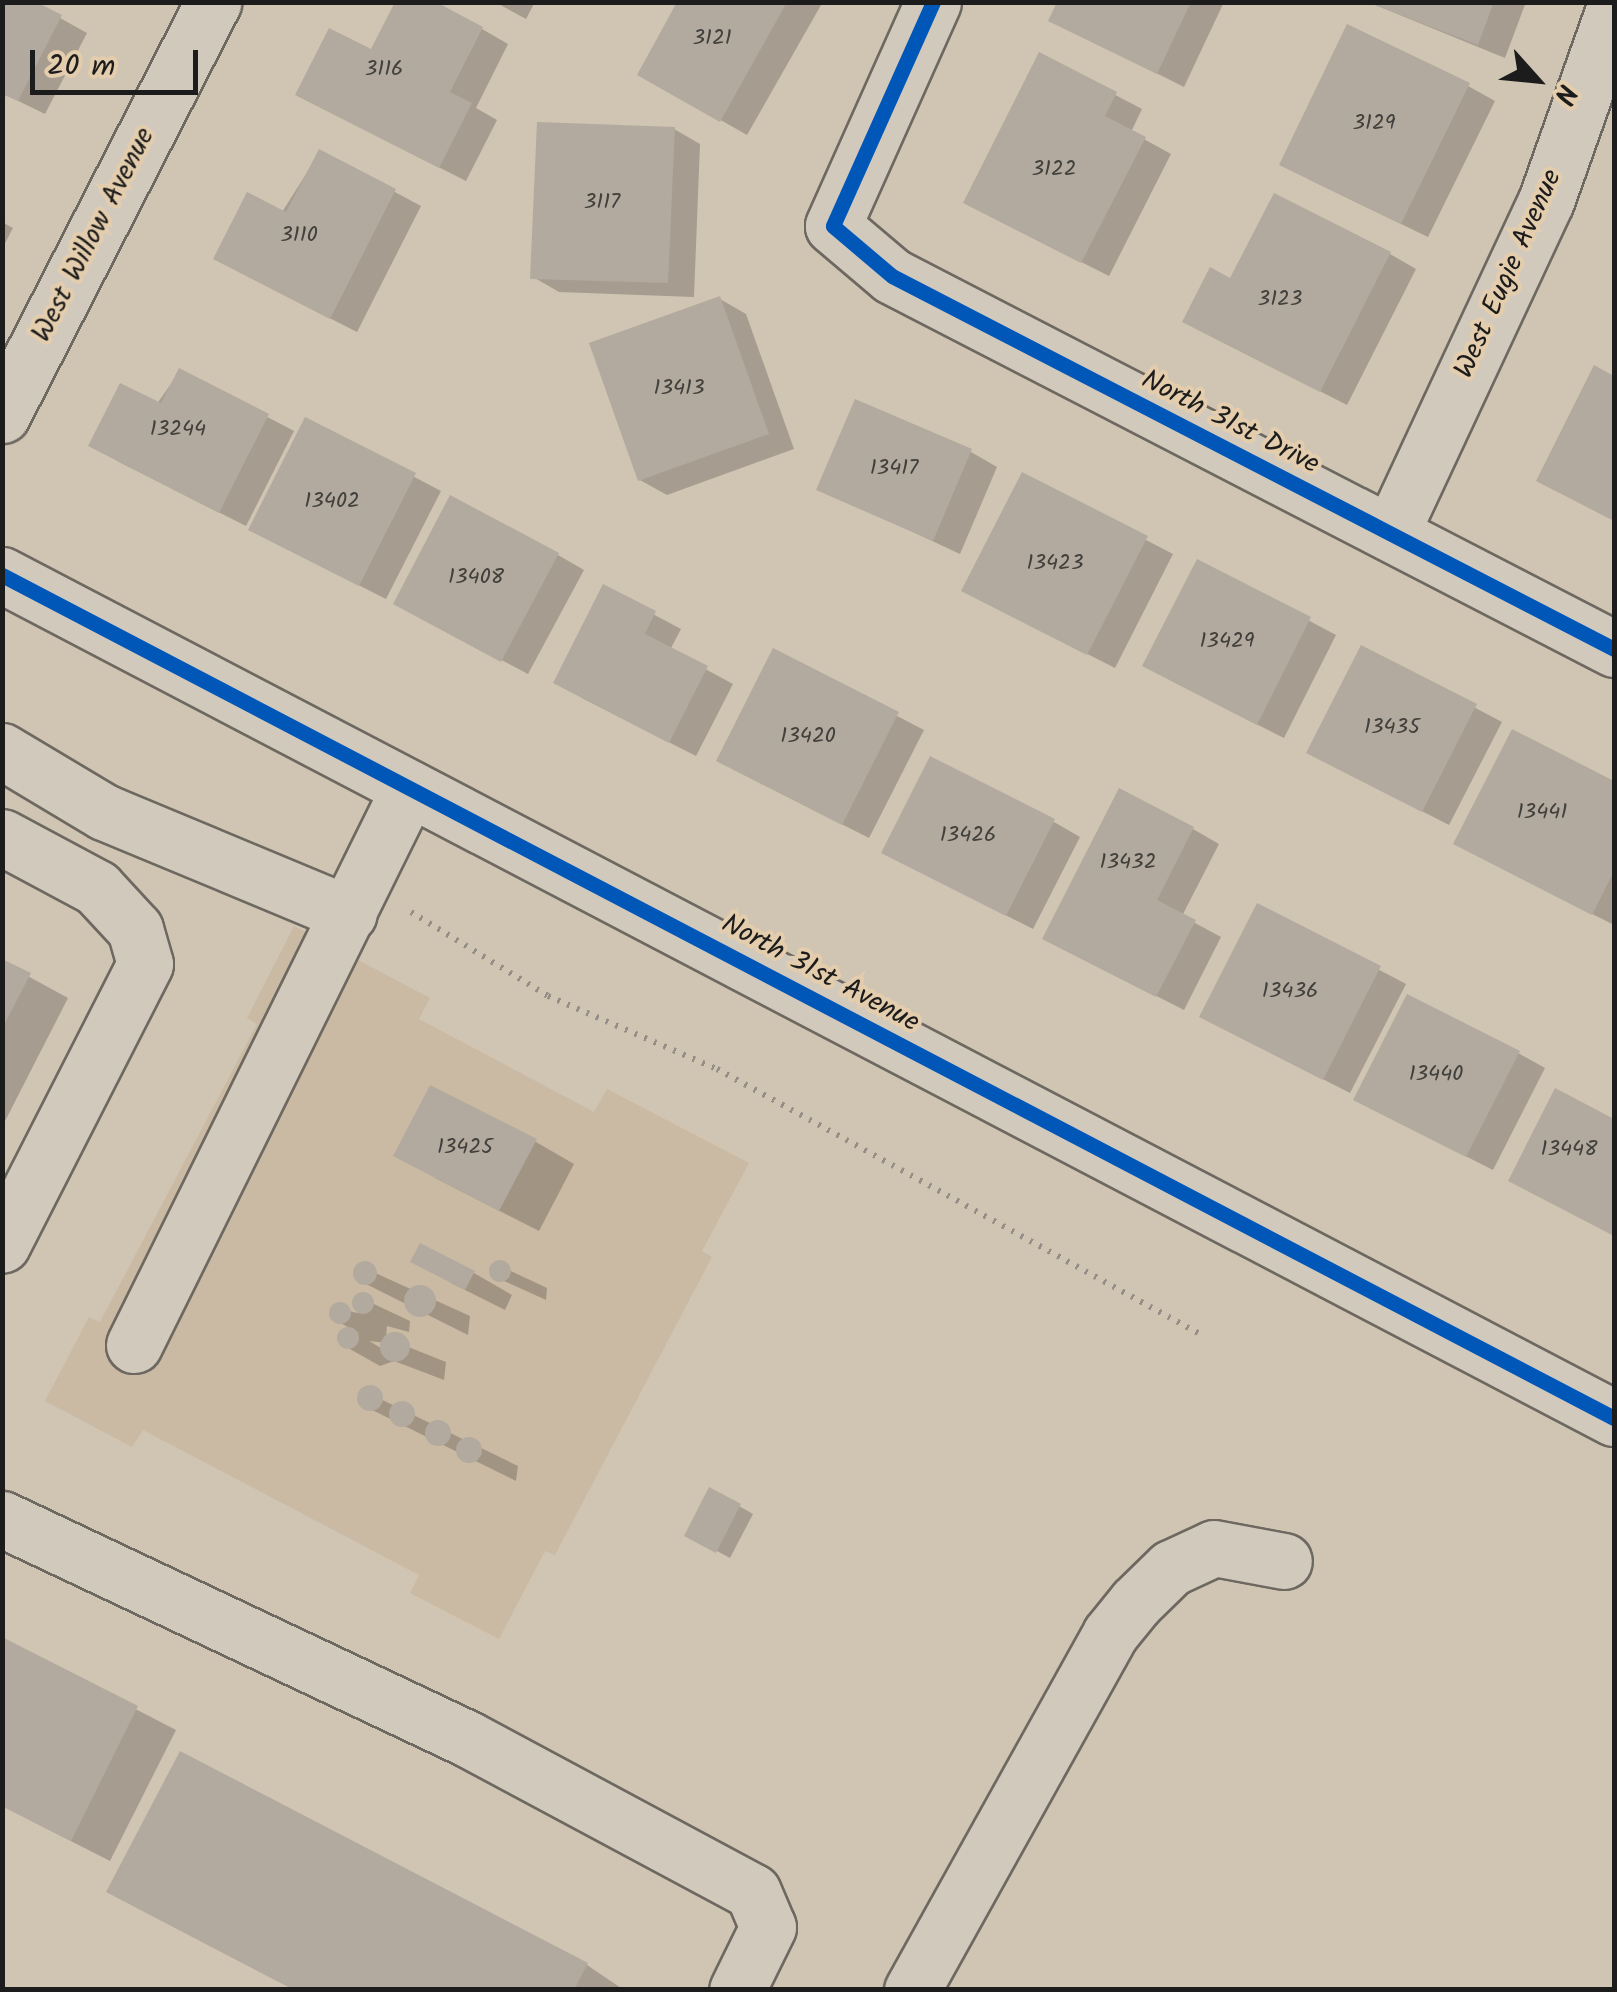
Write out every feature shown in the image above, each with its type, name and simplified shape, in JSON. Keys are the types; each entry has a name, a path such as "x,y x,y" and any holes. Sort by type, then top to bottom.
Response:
{"street":[{"name":"West Willow Avenue","path":"2,414 213,2"},
{"name":"North 31st Drive","path":"934,2 833,226 892,276 1614,649"},
{"name":"West Eugie Avenue","path":"1391,534 1546,201 1614,10"},
{"name":"North 31st Avenue","path":"2,575 1614,1418"},
{"path":"2,751 104,812 355,900"},
{"path":"134,1345 409,788"},
{"path":"2,837 96,888 135,929 144,964 2,1245"},
{"path":"2,1519 468,1739 753,1892 768,1927 736,1990"},
{"path":"912,1990 1110,1634 1136,1602 1170,1568 1214,1548 1284,1561"}],"path":[{"path":"355,900 511,966 548,996 716,1069 1198,1333"}],"shaded area":[{"path":"294,926 430,998 419,1019 594,1112 607,1089 749,1163 702,1251 712,1257 555,1555 545,1551 499,1639 410,1593 419,1575 143,1430 132,1447 45,1401 89,1317 100,1322 257,1024 247,1018"}],"building":[{"path":"2,2 36,2 62,15 18,101 2,94"},
{"path":"395,2 436,2 483,27 450,92 472,103 439,168 295,95 329,28 371,49"},
{"path":"677,2 787,2 720,122 637,75"},
{"path":"1057,2 1191,2 1157,74 1048,21"},
{"path":"1367,2 1494,2 1478,45"},
{"path":"1347,24 1470,83 1401,224 1279,165"},
{"path":"1039,52 1117,92 1105,116 1146,137 1081,263 963,203"},
{"path":"537,122 675,127 668,283 530,279"},
{"path":"319,149 396,189 330,319 213,259 247,192 286,212"},
{"path":"1274,193 1391,252 1320,392 1182,322 1210,267 1230,278"},
{"path":"720,296 769,434 638,481 589,343"},
{"path":"1594,365 1614,376 1614,521 1536,481"},
{"path":"179,368 269,414 219,513 88,446 120,383 161,403"},
{"path":"855,399 972,449 933,541 816,490"},
{"path":"305,417 416,473 359,586 248,530"},
{"path":"1022,472 1148,536 1087,655 961,591"},
{"path":"450,495 559,553 501,662 393,604"},
{"path":"1197,559 1311,617 1257,725 1142,666"},
{"path":"603,584 656,611 645,634 708,666 669,743 553,683"},
{"path":"1361,645 1477,704 1422,812 1306,753"},
{"path":"773,648 899,712 842,825 716,761"},
{"path":"1512,729 1614,781 1614,871 1592,915 1453,844"},
{"path":"930,756 1055,819 1006,916 881,853"},
{"path":"1119,788 1194,827 1157,900 1196,920 1156,997 1042,939"},
{"path":"1257,903 1381,966 1323,1080 1199,1017"},
{"path":"2,959 31,973 2,1029"},
{"path":"1407,994 1520,1051 1466,1157 1353,1100"},
{"path":"430,1085 537,1139 499,1211 393,1156"},
{"path":"1555,1088 1614,1119 1614,1236 1508,1181"},
{"path":"420,1243 475,1271 465,1290 410,1262"},
{"path":"500,1260 508,1263 508,1279 500,1282 492,1279 489,1271 492,1263"},
{"path":"360,1261 370,1261 377,1273 370,1285 360,1285 353,1278 353,1268"},
{"path":"420,1285 431,1290 436,1301 431,1312 420,1317 409,1312 404,1301 409,1290"},
{"path":"363,1292 371,1295 371,1311 363,1314 355,1311 352,1303 355,1295"},
{"path":"340,1302 348,1305 348,1321 340,1324 332,1321 329,1313 332,1305"},
{"path":"348,1327 356,1330 356,1346 348,1349 340,1346 337,1338 340,1330"},
{"path":"395,1332 406,1336 410,1347 406,1358 395,1362 384,1358 380,1347 384,1336"},
{"path":"370,1385 379,1389 383,1398 379,1407 370,1411 361,1407 357,1398 361,1389"},
{"path":"402,1401 411,1405 415,1414 411,1423 402,1427 393,1423 389,1414 393,1405"},
{"path":"438,1420 447,1424 451,1433 447,1442 438,1446 429,1442 425,1433 429,1424"},
{"path":"469,1437 478,1441 482,1450 478,1459 469,1463 460,1459 456,1450 460,1441"},
{"path":"709,1487 741,1504 716,1553 684,1536"},
{"path":"2,1637 138,1706 71,1841 2,1806"},
{"path":"180,1751 588,1963 574,1990 294,1990 106,1892"}],"cycle path":[{"path":"933,2 833,226 892,276 1614,649"},
{"path":"2,575 1614,1418"}]}
